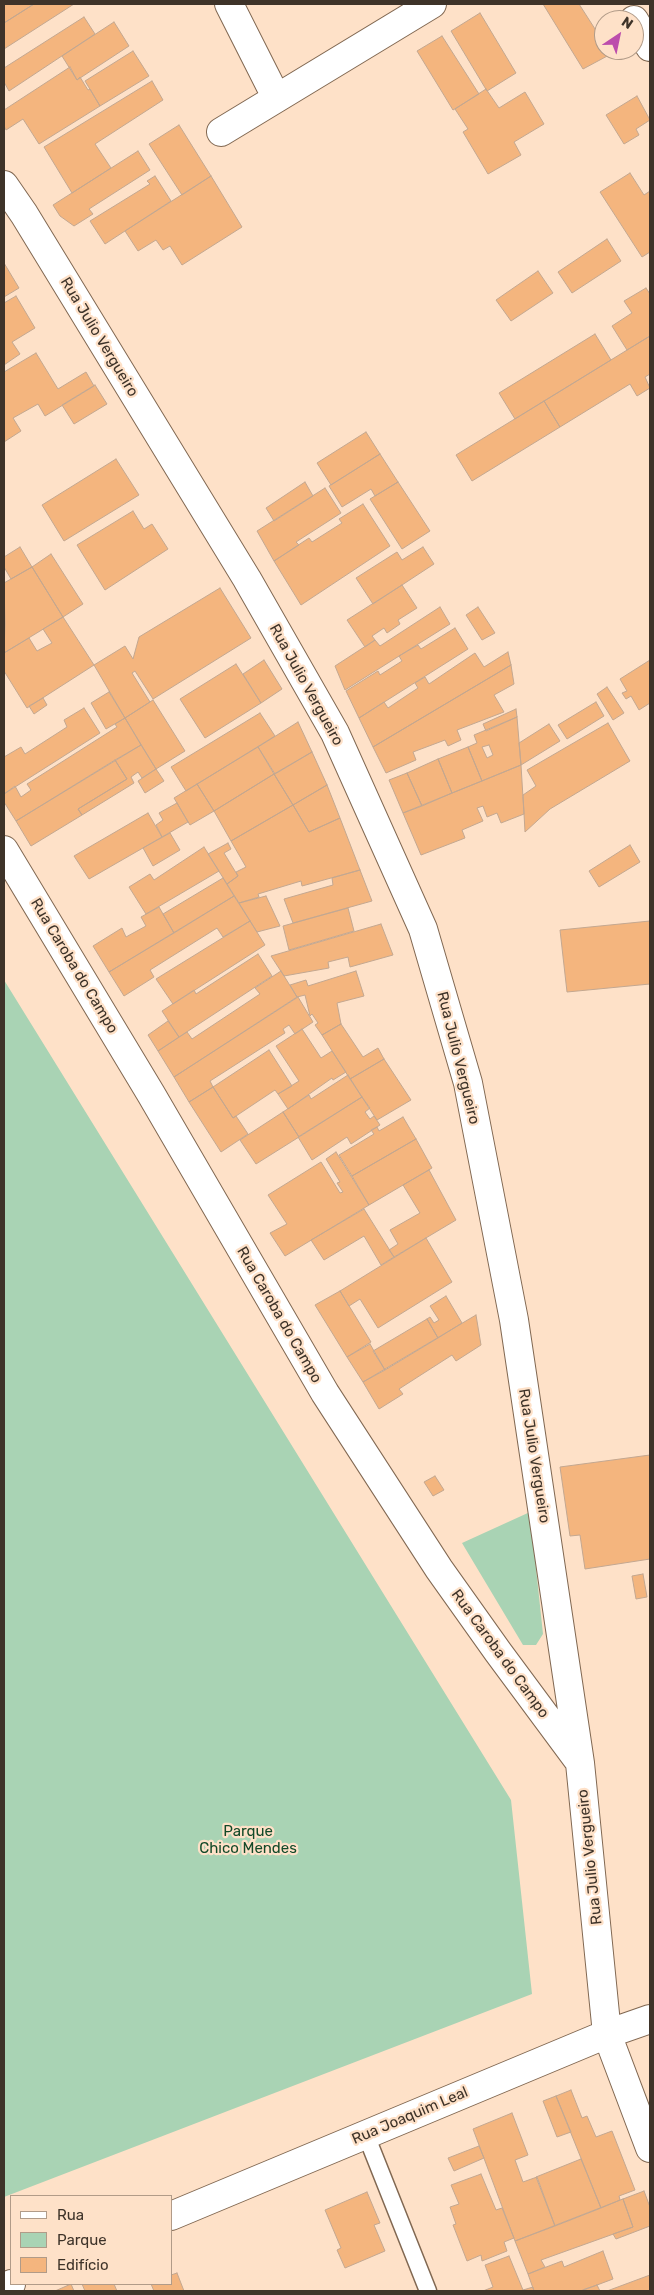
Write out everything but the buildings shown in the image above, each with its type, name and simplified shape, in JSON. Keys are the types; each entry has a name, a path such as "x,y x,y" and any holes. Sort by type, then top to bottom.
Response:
{"street":[{"path":"229,4 276,97"},
{"path":"221,132 432,4"},
{"name":"Rua Julio Vergueiro","path":"4,185 24,214 247,579 335,734 423,929 468,1083 512,1310 580,1763 608,2034 650,2148"},
{"name":"Rua Caroba do Campo","path":"4,850 151,1094 325,1393 445,1577 580,1763"},
{"name":"Rua Joaquim Leal","path":"172,2216 608,2034 650,2019"}],"lane":[{"path":"366,2135 428,2291"}],"green space":[{"name":"Parque Chico Mendes","path":"4,980 511,1800 532,1994 4,2197"},
{"path":"530,1512 543,1634 536,1645 523,1645 462,1543"}]}
